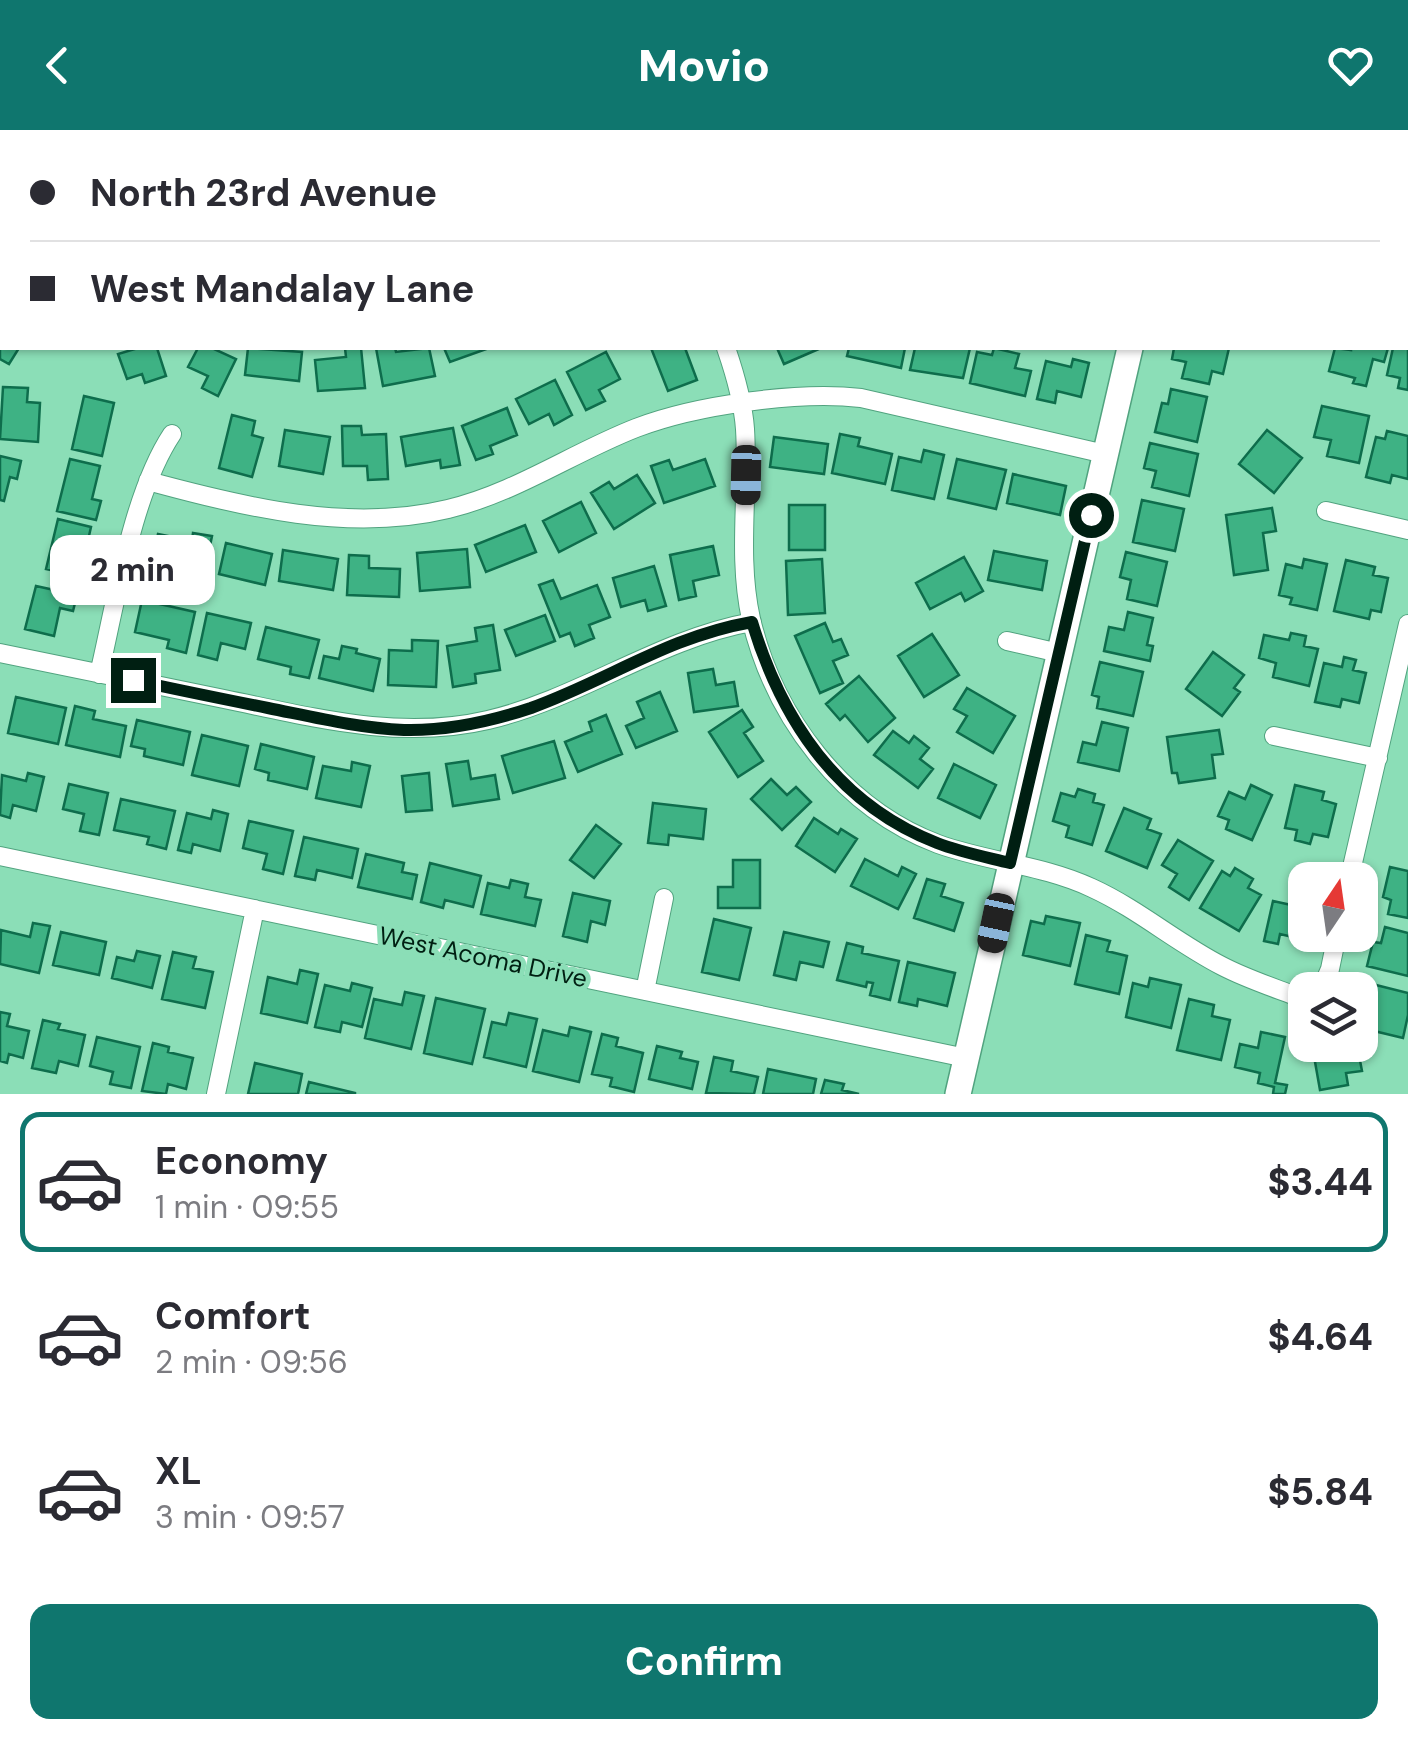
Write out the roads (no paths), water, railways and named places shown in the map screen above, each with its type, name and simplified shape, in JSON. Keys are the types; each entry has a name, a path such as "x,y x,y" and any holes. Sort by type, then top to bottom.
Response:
{"street":[{"path":"727,350 742,405 744,565 752,622 768,672 791,720 841,781 898,824 938,844 1062,876 1094,889 1220,966 1288,993"},
{"path":"958,1094 1130,350"},
{"path":"148,481 320,518 427,514 516,485 638,428 796,397 861,398 1105,454"},
{"path":"99,674 148,481 155,459 172,434"},
{"path":"1326,511 1408,530"},
{"path":"0,653 349,724 405,730 486,721 532,708 673,643 752,622"},
{"path":"1353,862 1408,624"},
{"path":"1007,642 1059,654"},
{"path":"1274,736 1378,758"},
{"name":"West Acoma Drive","path":"0,856 966,1058"},
{"path":"645,991 664,898"},
{"path":"216,1094 255,909"}]}
